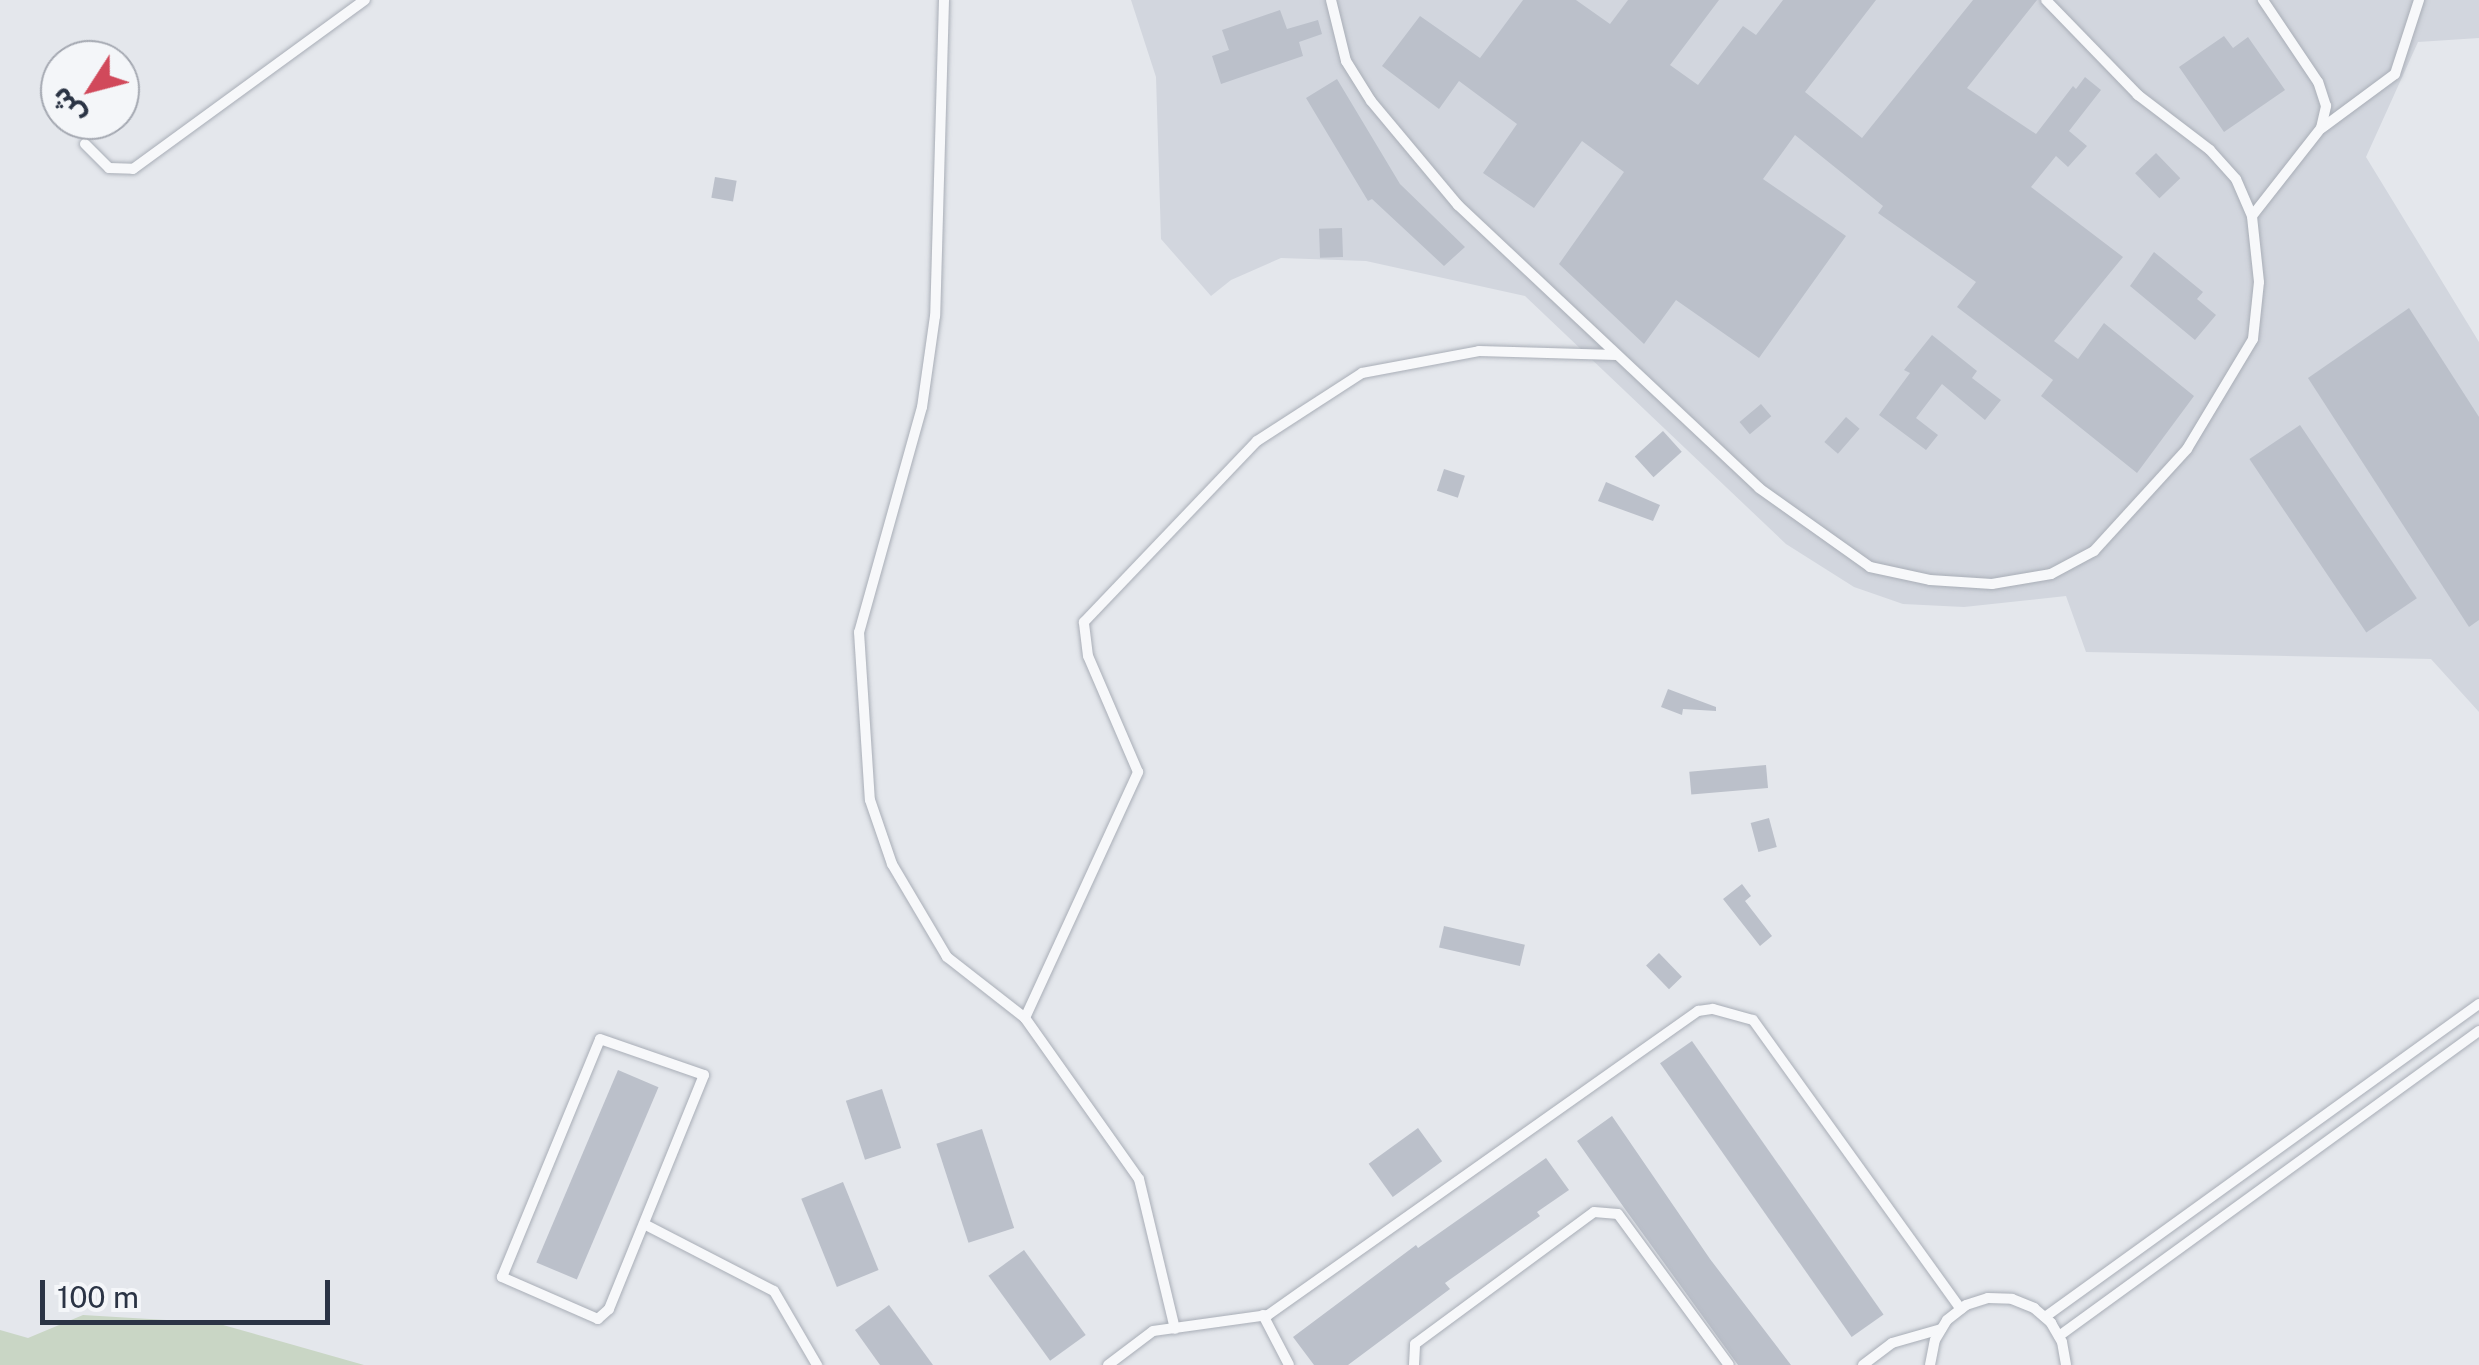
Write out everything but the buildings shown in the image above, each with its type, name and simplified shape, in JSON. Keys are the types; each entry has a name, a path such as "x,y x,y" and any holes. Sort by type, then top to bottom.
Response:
{"lane":[{"path":"85,144 109,168 134,170 365,0"},
{"path":"944,0 935,316 922,407 859,632 870,800 892,864 946,956 1025,1018 1139,1179 1175,1328"},
{"path":"1332,0 1346,60 1406,146 1458,205 1759,488 1870,567 1930,580 1992,584 2051,574 2094,551 2186,449 2232,380 2253,339 2259,282 2252,216 2236,179 2210,150 2138,95 2046,0"},
{"path":"2264,0 2318,82 2326,106 2322,128"},
{"path":"2252,216 2322,128 2395,74 2420,0"},
{"path":"1025,1018 1138,772 1088,656 1084,622 1256,441 1362,372 1478,351 1618,355"},
{"path":"2045,1317 2479,1004"},
{"path":"1108,1365 1153,1331 1263,1315 1698,1011 1713,1008 1753,1020 1962,1309"},
{"path":"2059,1336 2479,1031"},
{"path":"600,1039 704,1075 644,1224 609,1309 598,1319 502,1276 600,1039"},
{"path":"1414,1365 1415,1344 1594,1212 1618,1214 1730,1365"},
{"path":"644,1224 774,1291 817,1365"},
{"path":"1930,1365 1942,1329 1962,1309 1988,1298 2012,1299 2045,1317 2059,1336 2066,1365"},
{"path":"1263,1315 1289,1365"},
{"path":"1863,1365 1892,1343 1942,1329"}],"shaded area":[{"path":"1131,0 2479,0 2479,38 2418,42 2366,157 2479,342 2479,712 2431,659 2086,652 2066,596 1964,607 1903,604 1854,587 1786,544 1525,296 1366,261 1281,258 1231,280 1211,296 1161,239 1156,77"}],"green space":[{"path":"83,1315 216,1323 364,1365 0,1365 0,1330 28,1338"}]}
